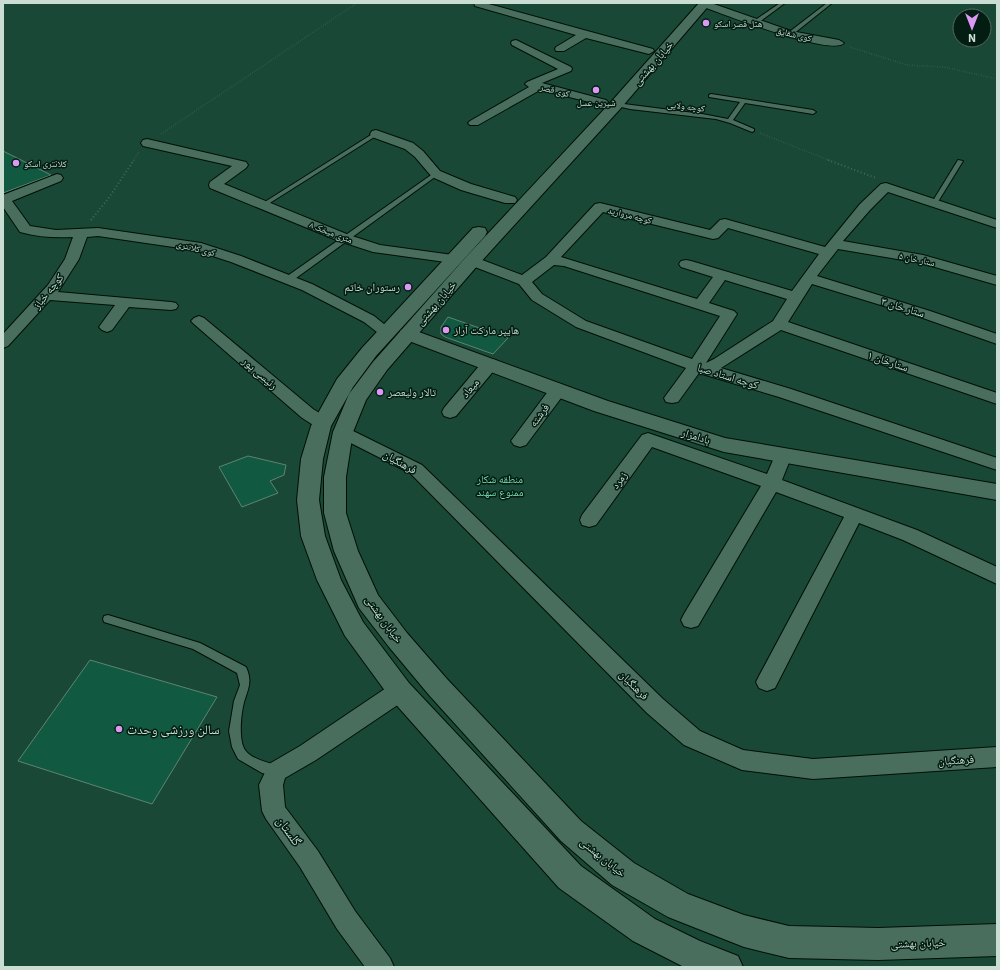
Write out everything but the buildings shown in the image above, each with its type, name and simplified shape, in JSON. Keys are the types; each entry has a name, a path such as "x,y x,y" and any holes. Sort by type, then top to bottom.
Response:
{"main road":[{"name":"خیابان بهشتی","path":"463,260 510,200 609,104 649,51 700,3"},
{"name":"خیابان بهشتی","path":"700,3 609,104 463,260 399,332 380,366 333,428 312,459 308,500 313,536 329,580 354,629 400,691 570,877 644,930 693,955 727,967"},
{"name":"بادامزار","path":"399,332 490,364 601,406 724,444 783,455 996,489"},
{"name":"خیابان بهشتی","path":"333,428 335,513 346,551 368,601 398,640 438,687 571,831 623,874 679,906 744,931 789,942 878,944 997,940"}],"street":[{"path":"468,9 479,3 649,51"},
{"name":"کوی شقایق","path":"700,3 756,22 770,29 839,43"},
{"path":"560,49 585,34"},
{"name":"کوی قصر","path":"516,43 567,69 531,84 609,104"},
{"path":"474,123 538,86"},
{"path":"376,134 409,146 419,154 436,174 466,188 510,200"},
{"name":"۸ متری میخک","path":"147,143 242,165 215,185 344,238 378,249 463,260"},
{"path":"3,200 57,178"},
{"path":"700,367 720,363 779,324 808,278 831,248 865,207 886,188 997,224"},
{"name":"کوی کلانتری","path":"3,200 25,229 36,232 56,234 82,232 124,235 196,246 289,280 399,332"},
{"name":"کوچه مروارید","path":"551,260 600,207 713,235 725,223"},
{"name":"ستار خان ۵","path":"725,223 831,248 923,259 997,282"},
{"name":"کوچه خباز","path":"3,343 53,288 72,259 82,232"},
{"path":"463,260 524,281 551,260 566,262 729,314 700,367 672,398"},
{"path":"686,264 796,297"},
{"path":"700,304 722,275"},
{"name":"ستار خان ۳","path":"808,278 925,314 997,339"},
{"name":"کوچه استاد صبا","path":"524,281 537,297 581,324 700,367 785,393 997,464"},
{"path":"47,295 171,306"},
{"path":"107,327 125,302"},
{"name":"رئیسی پور","path":"199,321 307,413 333,428"},
{"name":"ستارخان ۱","path":"779,324 997,399"},
{"name":"میعاد","path":"450,412 490,364"},
{"name":"فرشته","path":"520,441 558,390"},
{"name":"فرهنگیان","path":"333,428 416,470 655,706 692,738 742,760 813,769 997,757"},
{"name":"زمرد","path":"589,520 648,439 772,483"},
{"path":"691,620 772,483 783,455"},
{"path":"772,483 910,535 997,576"},
{"path":"767,682 855,514"},
{"path":"277,771 308,753 400,691"},
{"name":"گلستان","path":"277,771 271,785 274,811 308,859 346,920 381,967"}],"lane":[{"path":"756,22 783,3"},
{"path":"790,34 830,3"},
{"path":"711,96 813,112"},
{"path":"729,121 744,101"},
{"name":"کوچه ولایی","path":"609,104 642,110 685,114 729,121 752,130"},
{"path":"263,205 376,134"},
{"path":"934,204 960,161"},
{"path":"289,280 344,238 436,174"},
{"path":"108,619 196,646 242,670 245,685 239,701 235,731 238,747 242,755 266,769 277,771"}],"path":[{"path":"82,232 108,199 147,143 184,120 357,3"},
{"path":"839,43 908,65 944,67 997,79"},
{"path":"752,130 878,179 884,183 886,188"}],"green space":[{"name":"منطقه شکار ممنوع سهند","path":"3,3 997,3 997,967 3,967"}],"place":[{"name":"هتل قصر اسکو","path":"706,23"},
{"name":"شیرین عسل","path":"596,90"},
{"name":"کلانتری اسکو","path":"16,163"},
{"name":"رستوران خاتم","path":"408,287"},
{"name":"هایپر مارکت آراز","path":"446,330"},
{"name":"تالار ولیعصر","path":"380,392"},
{"name":"سالن ورزشی وحدت","path":"119,729"}]}
